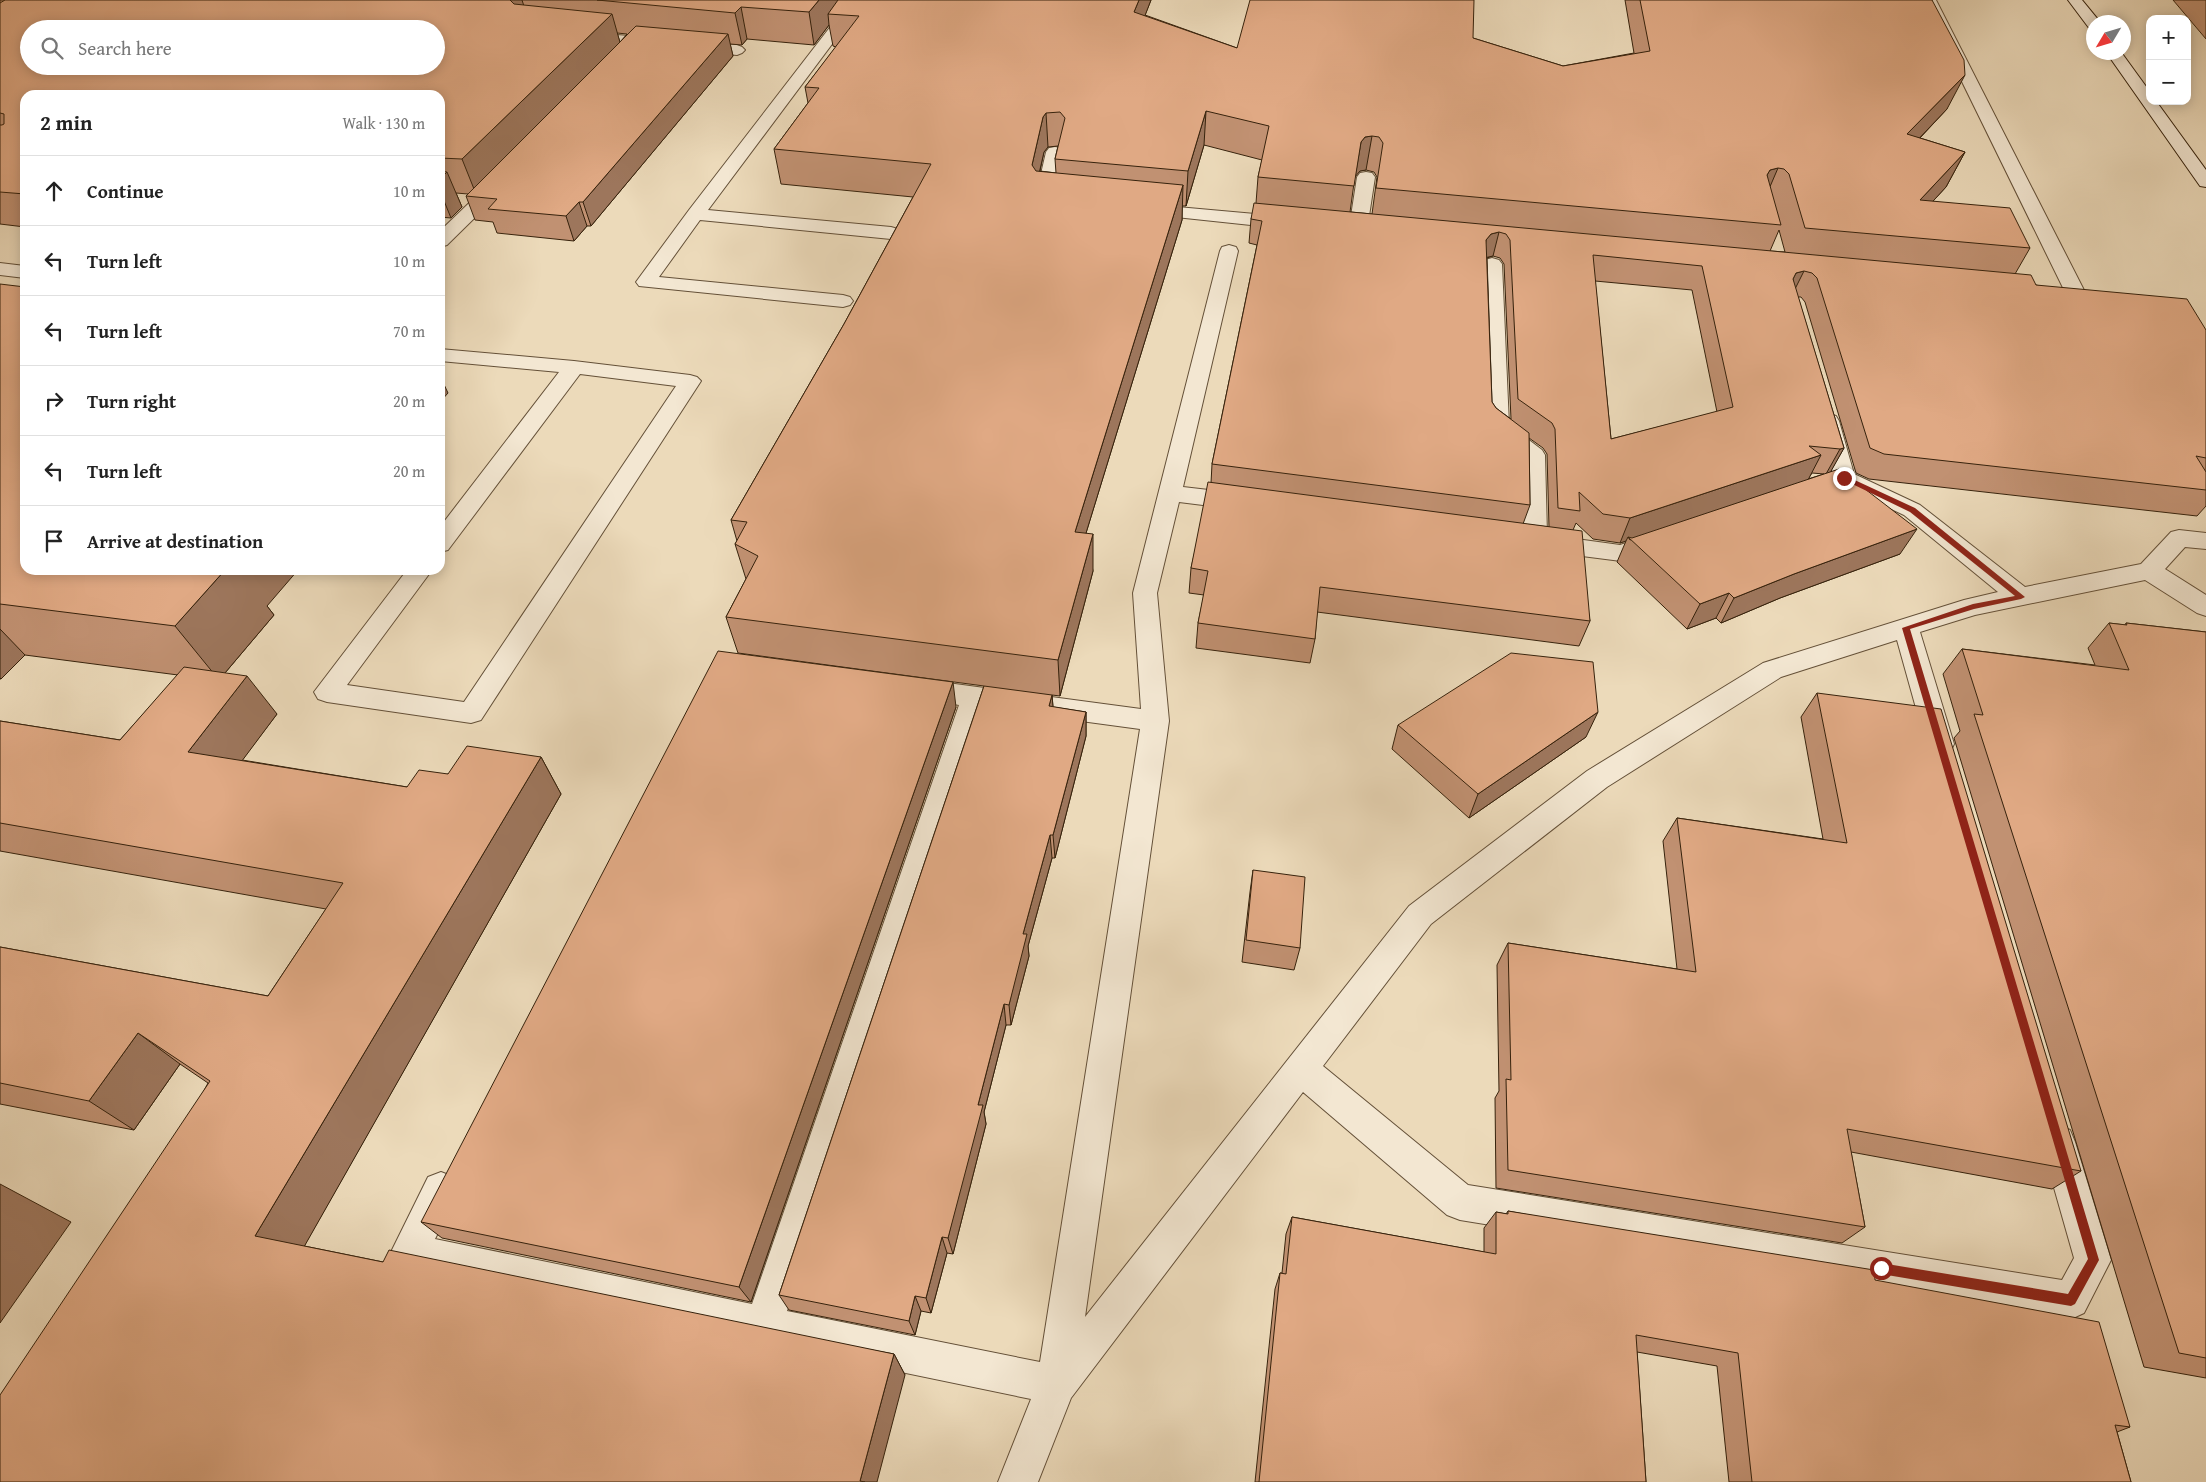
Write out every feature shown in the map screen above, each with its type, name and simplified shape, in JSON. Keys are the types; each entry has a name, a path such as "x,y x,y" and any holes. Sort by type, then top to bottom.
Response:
{"main road":[{"path":"843,301 646,282 695,214 858,0"},
{"path":"1929,0 2078,298 2059,296"},
{"path":"2075,0 2086,15"},
{"path":"569,36 737,50"},
{"path":"624,55 637,41"},
{"path":"2119,60 2206,182"},
{"path":"1055,152 1044,200 1074,203"},
{"path":"445,236 508,174"},
{"path":"1358,229 1366,177"},
{"path":"456,200 481,202"},
{"path":"1123,207 1309,225"},
{"path":"695,214 891,233"},
{"path":"1339,228 1378,231"},
{"path":"1018,1482 1056,1385 1155,721 1146,593 1229,251"},
{"path":"1492,264 1498,427 1534,455 1525,541 1621,553 1677,534"},
{"path":"0,269 20,271"},
{"path":"416,575 327,692 471,713 690,380 445,355"},
{"path":"445,537 574,367"},
{"path":"1822,404 1835,481 1912,510 2021,597"},
{"path":"1170,493 1269,506"},
{"path":"1056,1385 1420,915 1597,779 1772,670 1973,606 2149,571 2193,539"},
{"path":"2149,571 2206,607"},
{"path":"1906,628 1948,771"},
{"path":"889,685 1155,721"},
{"path":"763,1326 975,697"},
{"path":"1301,1069 1460,1202 2071,1300 2093,1260 2051,1116"},
{"path":"455,1164 409,1252 1056,1385"}],"building":[{"path":"5,0 510,0 514,4 612,14 462,159 445,158 445,90 20,90 20,194 0,192 0,125 4,124 4,114 0,113 0,3"},
{"path":"597,0 819,0 809,12 741,7 735,13"},
{"path":"838,0 1139,0 1134,12 1237,48 1250,0 1474,0 1473,38 1563,66 1650,51 1640,0 1932,0 1964,60 1965,75 1907,134 1965,152 1920,200 2010,208 2030,248 1805,228 1789,174 1784,169 1778,168 1770,170 1767,175 1781,225 1376,188 1383,143 1379,137 1372,136 1365,137 1361,142 1354,186 1258,177 1269,126 1206,111 1188,171 1055,159 1065,118 1060,112 1046,113 1043,117 1032,165 1036,171 1183,185 1075,532 1093,534 1058,660 726,617 758,556 735,544 747,522 731,520 844,324 931,164 774,149 819,88 805,87 859,16 828,14"},
{"path":"636,26 728,34 583,202 579,202 566,216 488,209 497,199 466,196"},
{"path":"1254,203 2031,275 2036,285 2187,299 2206,330 2206,458 2196,456 2206,472 2206,490 1884,454 1870,448 1817,278 1812,273 1804,271 1796,273 1793,279 1844,448 1809,446 1821,455 1630,518 1603,514 1579,492 1580,511 1558,508 1555,429 1552,423 1518,399 1510,240 1506,234 1499,232 1491,234 1486,240 1492,402 1496,408 1529,433 1530,505 1212,464 1262,221 1251,219","holes":["1593,255 1702,266 1733,407 1611,439"]},
{"path":"0,284 20,286 20,575 221,575 175,626 0,604"},
{"path":"1839,469 1917,529 1734,598 1729,593 1700,604 1628,537 1632,538"},
{"path":"1208,482 1582,531 1590,621 1320,587 1315,639 1198,623 1208,571 1191,568"},
{"path":"2109,623 2127,625 2126,623 2206,632 2206,1358 2179,1353 1974,714 1983,715 1962,649 2129,670"},
{"path":"718,651 953,682 739,1287 421,1222"},
{"path":"1511,653 1593,662 1598,712 1478,794 1398,725"},
{"path":"184,667 247,676 188,752 407,787 419,770 448,774 467,746 541,757 255,1236 383,1262 389,1250 894,1354 860,1481 865,1482 0,1482 0,1395 210,1081 138,1033 89,1101 0,1083 0,947 268,996 343,883 0,823 0,721 120,740"},
{"path":"984,686 1052,695 1049,706 1086,712 1053,835 1050,835 1023,934 1027,934 1009,1005 1004,1004 978,1105 983,1105 948,1238 942,1237 926,1298 915,1296 909,1321 779,1295"},
{"path":"1817,693 1941,709 2081,1171 1847,1129 1865,1227 1508,1170 1506,1079 1511,1080 1508,943 1696,972 1677,818 1847,843"},
{"path":"1253,870 1305,877 1300,948 1246,940"},
{"path":"1508,1211 1874,1270 1875,1280 2099,1322 2130,1427 2115,1425 2131,1482 1752,1482 1738,1353 1636,1335 1646,1482 1259,1482 1280,1273 1286,1274 1292,1217 1496,1254 1496,1212 1508,1214"}],"route":[{"path":"1844,478 1912,510 2021,597 1973,606 1906,628 2093,1260 2071,1300 1881,1268"}]}
